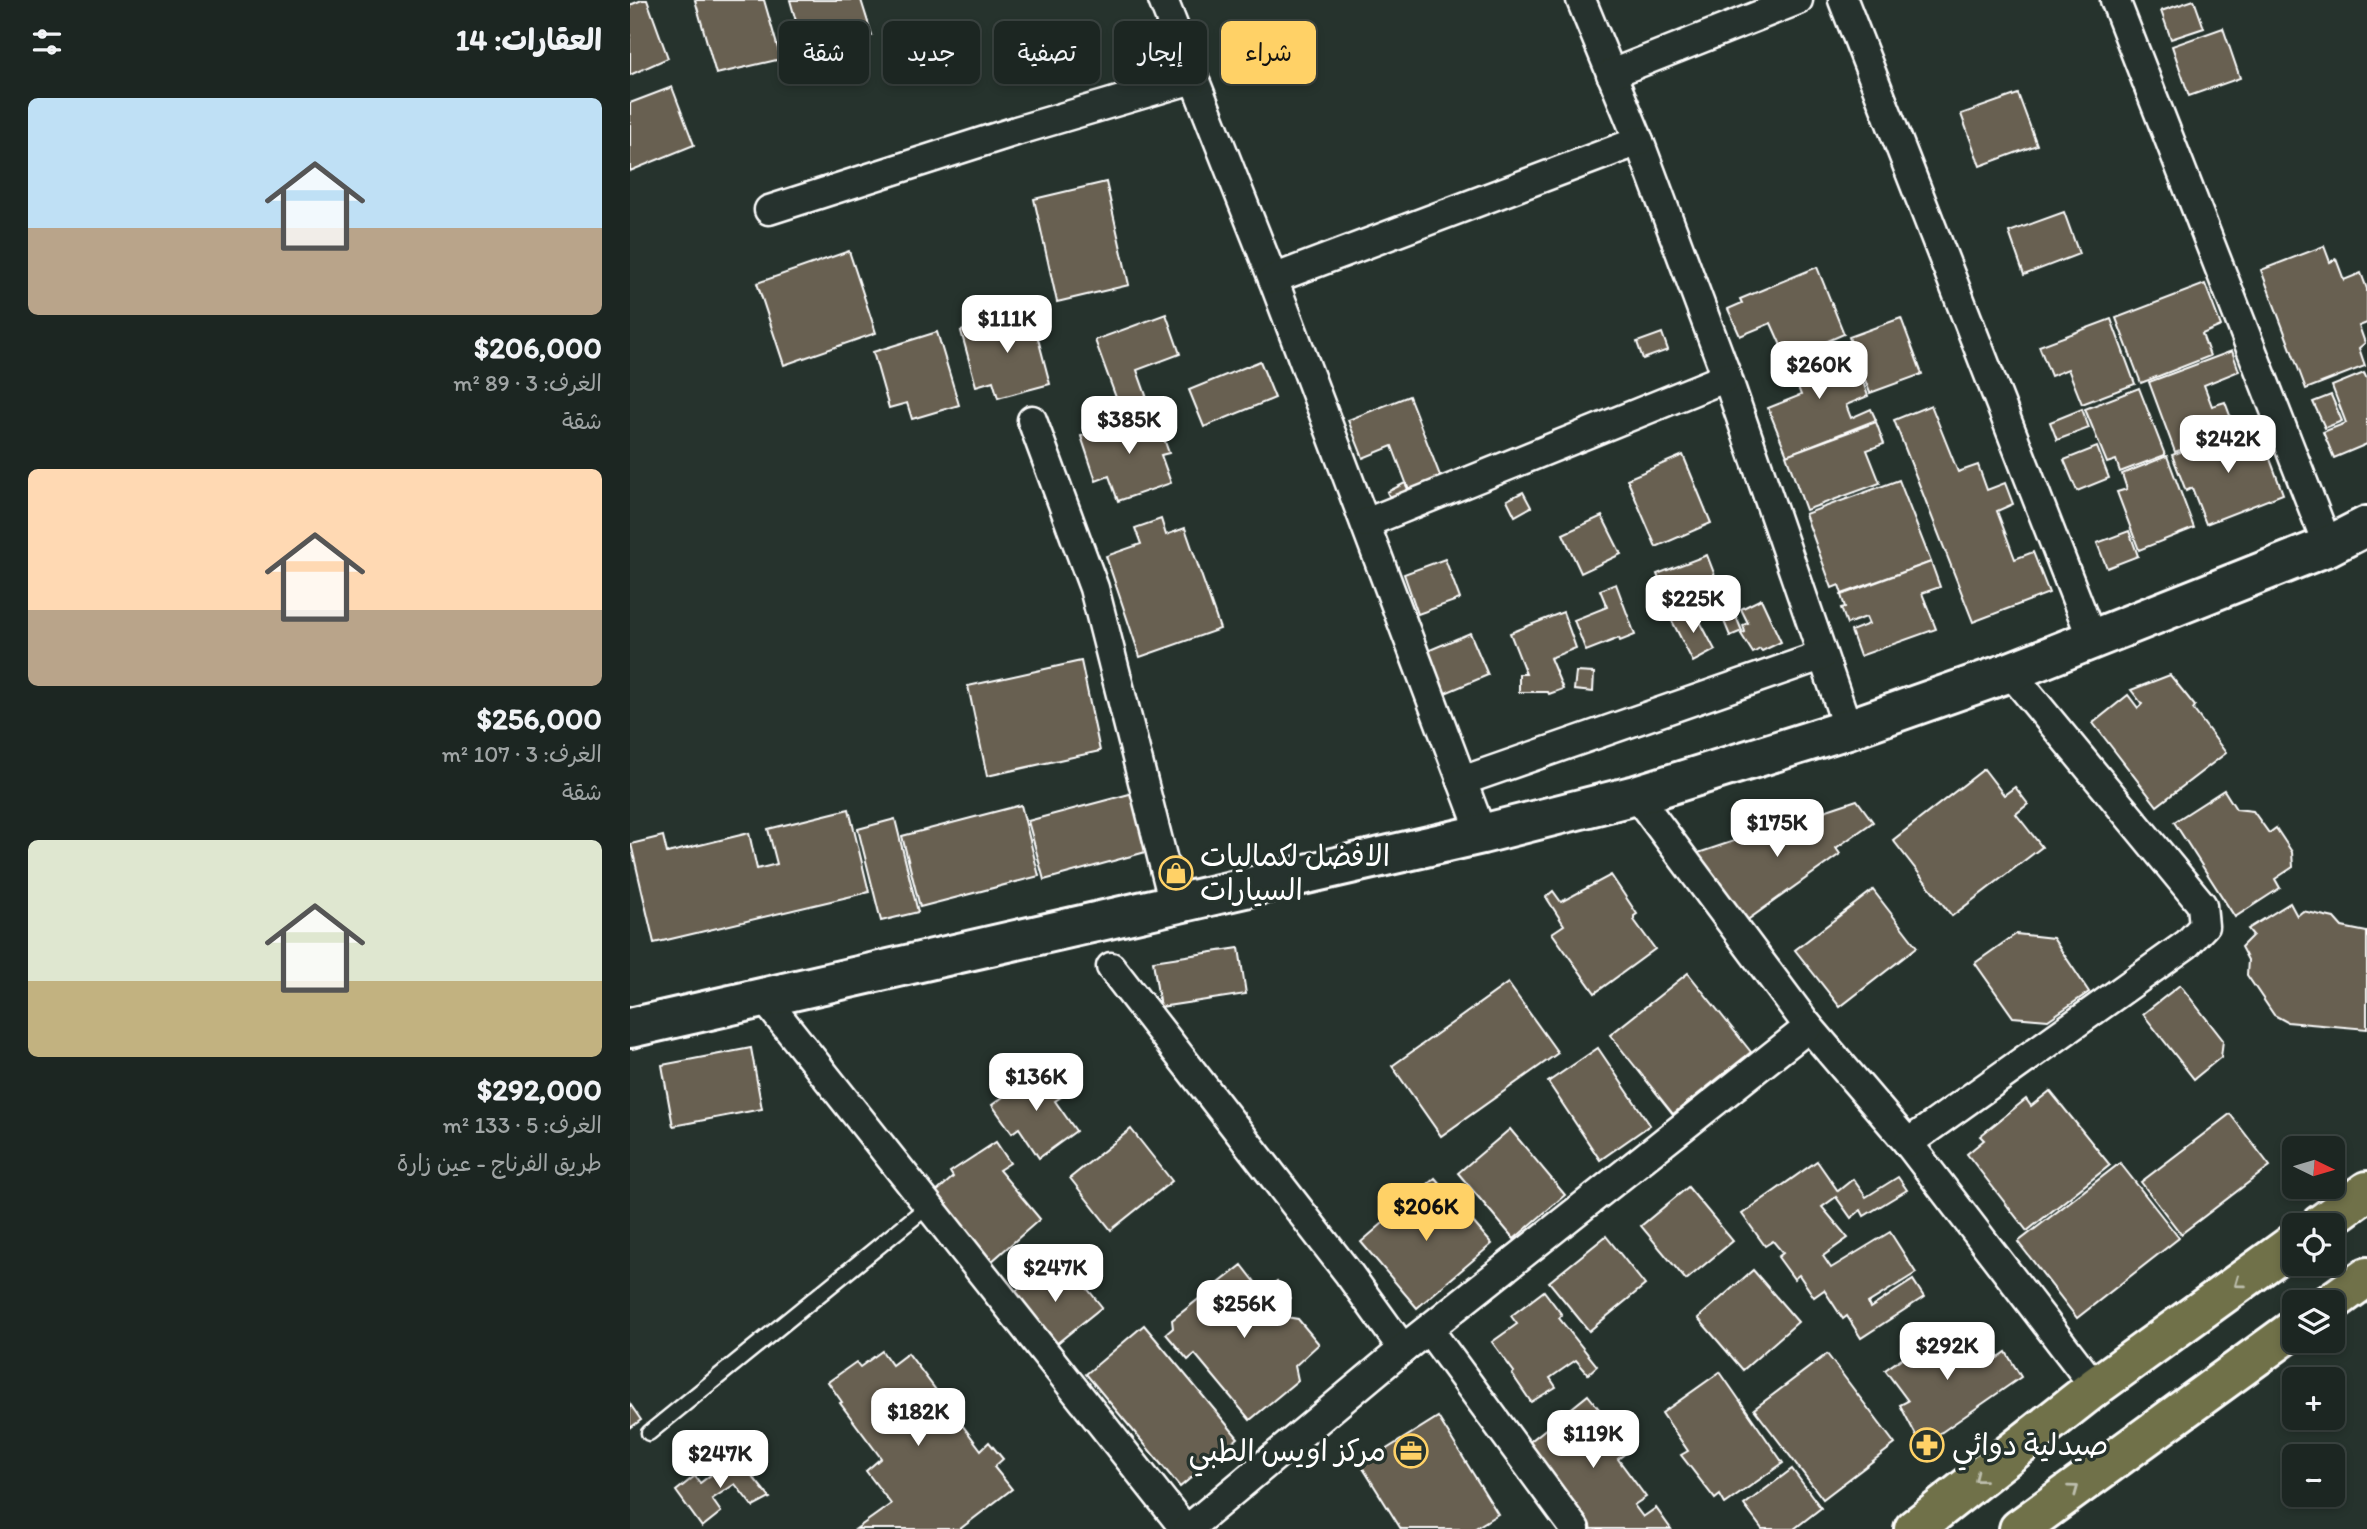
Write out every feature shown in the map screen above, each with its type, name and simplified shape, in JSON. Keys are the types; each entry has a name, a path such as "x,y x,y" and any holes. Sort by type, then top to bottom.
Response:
{"main road":[{"path":"2337,1213 2367,1191"},
{"path":"1914,1529 2095,1387 2282,1252"},
{"path":"2345,1292 2367,1276"},
{"path":"2032,1525 2282,1338"}],"street":[{"path":"1581,0 1639,141 1727,377 1848,729"},
{"path":"1611,75 1798,0"},
{"path":"1843,0 2092,639"},
{"path":"2115,0 2328,546"},
{"path":"1170,2 1176,21"},
{"path":"769,210 1016,131 1176,84"},
{"path":"1195,84 1273,279 1482,834"},
{"path":"1273,279 1639,141"},
{"path":"1366,523 1727,377"},
{"path":"1032,420 1094,588 1174,904"},
{"path":"630,1028 1482,834 1636,795 1848,729 2010,672 2328,546 2367,526"},
{"path":"1462,781 1822,656"},
{"path":"1908,1143 2187,944 2204,926 2202,905 2010,672"},
{"path":"1636,795 1809,1027 1908,1143 2095,1387"},
{"path":"1111,967 1349,1274 1403,1349"},
{"path":"763,997 927,1207 1186,1529 1403,1349 1809,1027"},
{"path":"1429,1330 1575,1529"}],"lane":[{"path":"649,1433 927,1207"}],"building":[{"path":"647,0 668,58 630,75 630,5"},
{"path":"695,0 764,0 779,59 716,74"},
{"path":"790,0 861,0 868,21 796,21"},
{"path":"2194,0 2204,28 2171,39 2161,11"},
{"path":"2223,28 2240,78 2189,96 2172,46"},
{"path":"672,87 694,145 630,171 630,103"},
{"path":"2018,94 2037,145 1980,166 1961,114"},
{"path":"1106,182 1129,285 1057,302 1034,199"},
{"path":"2064,212 2079,254 2024,275 2009,232"},
{"path":"2324,246 2330,262 2336,259 2344,280 2361,273 2367,289 2367,323 2359,326 2365,343 2359,348 2365,366 2306,389 2261,270"},
{"path":"849,251 876,333 784,365 757,283"},
{"path":"1817,267 1844,334 1787,359 1771,323 1740,336 1728,309 1742,303 1740,299"},
{"path":"2205,284 2221,326 2202,334 2210,356 2141,383 2116,318"},
{"path":"1031,312 1050,384 998,398 993,381 976,386 961,331"},
{"path":"1166,314 1180,354 1137,370 1149,404 1122,414 1095,340"},
{"path":"1901,318 1922,374 1870,393 1849,337"},
{"path":"2111,319 2135,384 2082,404 2068,369 2051,376 2039,346"},
{"path":"937,332 959,405 912,419 907,403 889,408 873,352"},
{"path":"1662,333 1668,350 1643,359 1637,342"},
{"path":"1831,342 1845,380 1860,374 1868,396 1846,405 1851,418 1871,409 1876,420 1787,455 1768,408 1801,395 1787,359"},
{"path":"2232,351 2239,371 2204,385 2212,406 2225,402 2235,429 2175,452 2149,382"},
{"path":"1260,361 1275,398 1204,427 1189,390"},
{"path":"2364,373 2367,379 2367,444 2334,458 2323,432 2346,423 2332,386"},
{"path":"2139,388 2165,455 2120,472 2116,460 2107,463 2085,409"},
{"path":"2331,395 2342,421 2325,428 2313,402"},
{"path":"1409,396 1444,486 1412,498 1392,446 1363,458 1348,420"},
{"path":"1931,405 1958,472 1978,465 1987,490 2005,483 2013,504 1997,511 2015,559 2033,552 2049,593 1973,622 1894,420"},
{"path":"2082,409 2089,428 2057,440 2050,422"},
{"path":"1154,411 1169,453 1161,455 1171,483 1118,501 1109,476 1096,481 1081,436"},
{"path":"1876,422 1884,444 1867,450 1880,483 1806,510 1786,455"},
{"path":"2238,430 2245,447 2263,440 2283,494 2206,524 2192,488 2186,491 2172,455"},
{"path":"2097,447 2109,478 2077,491 2064,460"},
{"path":"1683,455 1711,523 1656,547 1627,479"},
{"path":"2167,456 2194,528 2139,550 2117,492 2127,489 2122,474"},
{"path":"1899,480 1931,562 1842,594 1839,585 1832,588 1805,514"},
{"path":"1405,483 1411,495 1393,504 1387,492"},
{"path":"1523,492 1531,507 1515,516 1507,500"},
{"path":"1602,516 1621,554 1581,573 1563,534"},
{"path":"1161,519 1166,535 1185,528 1220,629 1140,657 1106,556 1141,544 1135,528"},
{"path":"2129,531 2138,556 2107,568 2097,543"},
{"path":"1707,555 1717,581 1667,600 1657,574"},
{"path":"1445,559 1460,599 1418,614 1404,574"},
{"path":"1931,562 1940,587 1922,593 1936,629 1860,656 1851,631 1869,624 1866,617 1847,624 1841,608 1845,607 1841,595"},
{"path":"1616,584 1635,635 1620,641 1619,638 1586,651 1574,620 1607,607 1600,590"},
{"path":"1725,590 1742,631 1730,636 1713,594"},
{"path":"1761,599 1781,642 1753,653 1741,634 1745,632 1743,625 1748,623 1741,609"},
{"path":"1693,608 1715,650 1693,662 1671,619"},
{"path":"1563,612 1576,648 1550,658 1563,689 1549,694 1519,692 1519,674 1526,674 1510,633"},
{"path":"1470,633 1488,675 1443,694 1425,652"},
{"path":"1081,661 1100,751 987,776 968,686"},
{"path":"1576,672 1594,673 1593,692 1574,690"},
{"path":"2170,675 2195,706 2193,709 2226,753 2157,806 2093,723 2128,695 2138,708 2142,704 2131,690"},
{"path":"1984,769 2004,795 2015,787 2028,804 2016,814 2042,847 1952,916 1893,840"},
{"path":"2224,790 2236,809 2253,811 2269,833 2276,828 2292,852 2293,867 2275,879 2280,888 2235,917 2174,822"},
{"path":"1137,792 1153,850 1044,880 1028,821"},
{"path":"1857,800 1873,822 1836,848 1840,854 1739,926 1689,856"},
{"path":"1021,805 1039,876 920,907 902,836"},
{"path":"849,809 869,892 654,943 631,844 663,836 667,853 749,833 757,869 777,864 768,829"},
{"path":"895,819 918,912 881,921 858,829"},
{"path":"1611,875 1637,914 1634,920 1655,949 1595,993 1552,933 1564,925 1546,897 1553,891 1561,902"},
{"path":"1873,890 1917,947 1840,1007 1795,950"},
{"path":"2290,903 2297,916 2303,911 2334,918 2342,927 2367,932 2367,1029 2287,1022 2274,1015 2247,975 2248,960 2241,947 2253,935 2248,929"},
{"path":"2016,934 2053,938 2089,992 2048,1020 2013,1017 1975,963"},
{"path":"1239,948 1246,994 1160,1007 1153,961"},
{"path":"1688,973 1751,1052 1673,1114 1610,1035"},
{"path":"1508,983 1558,1053 1441,1136 1392,1066"},
{"path":"2180,985 2223,1040 2221,1057 2194,1079 2143,1014"},
{"path":"751,1048 762,1109 673,1126 662,1065"},
{"path":"1598,1048 1650,1125 1600,1160 1548,1082"},
{"path":"1044,1067 1064,1095 1055,1101 1076,1131 1039,1158 1019,1128 1012,1133 992,1105"},
{"path":"2050,1091 2110,1165 2027,1231 1967,1154 1984,1140 1980,1136 2026,1099 2031,1106"},
{"path":"2230,1114 2270,1166 2181,1234 2141,1182"},
{"path":"1131,1129 1172,1181 1111,1230 1070,1178"},
{"path":"1510,1129 1565,1195 1514,1239 1458,1173"},
{"path":"996,1142 1010,1163 999,1170 1040,1219 991,1262 934,1194 953,1177 950,1172"},
{"path":"1817,1161 1838,1191 1853,1179 1866,1197 1898,1177 1907,1190 1864,1216 1861,1210 1851,1218 1836,1197 1822,1207 1848,1238 1823,1256 1831,1268 1890,1232 1916,1273 1868,1303 1870,1308 1913,1280 1924,1297 1861,1338 1847,1316 1843,1319 1824,1290 1814,1297 1799,1275 1794,1279 1778,1257 1783,1253 1773,1241 1765,1246 1742,1214"},
{"path":"2120,1163 2179,1238 2077,1318 2018,1242"},
{"path":"1435,1178 1492,1244 1417,1308 1361,1242"},
{"path":"1688,1187 1733,1241 1686,1280 1641,1226"},
{"path":"1606,1236 1645,1285 1589,1331 1549,1282"},
{"path":"1242,1265 1263,1292 1277,1281 1290,1298 1278,1308 1286,1317 1298,1319 1319,1344 1295,1366 1298,1380 1250,1420 1195,1354 1188,1360 1166,1334 1173,1328 1172,1320"},
{"path":"1046,1266 1056,1279 1070,1267 1102,1307 1050,1349 1010,1296"},
{"path":"1753,1270 1798,1322 1743,1370 1698,1318"},
{"path":"1544,1291 1562,1315 1559,1318 1597,1366 1588,1374 1576,1360 1550,1378 1556,1387 1531,1402 1492,1342 1517,1324 1511,1316"},
{"path":"1144,1325 1238,1438 1180,1487 1086,1374"},
{"path":"1943,1329 1951,1341 1965,1332 1986,1366 2006,1352 2021,1377 1942,1432 1920,1443 1900,1405 1908,1401 1885,1370"},
{"path":"882,1351 892,1365 908,1353 981,1450 989,1442 1003,1459 994,1467 1012,1489 960,1529 856,1529 891,1504 866,1471 881,1458 840,1403 842,1402 828,1382 856,1362 860,1367"},
{"path":"1827,1354 1895,1444 1823,1499 1754,1409"},
{"path":"1720,1372 1783,1463 1725,1504 1720,1495 1715,1499 1681,1455 1688,1451 1662,1413"},
{"path":"1588,1395 1631,1449 1618,1459 1646,1497 1634,1505 1643,1517 1656,1508 1671,1529 1585,1529 1527,1444"},
{"path":"630,1404 641,1420 630,1428"},
{"path":"1438,1417 1498,1514 1474,1529 1401,1529 1361,1465"},
{"path":"736,1456 770,1498 753,1507 735,1484 712,1499 721,1512 702,1527 676,1491 695,1476 700,1483"},
{"path":"1792,1469 1821,1508 1794,1529 1762,1529 1744,1505"}],"place":[{"name":"الافضل لكماليات السيارات","path":"1176,873"},
{"name":"صيدلية دوائي","path":"1927,1445"},
{"name":"مركز اويس الطبي","path":"1411,1451"}]}
